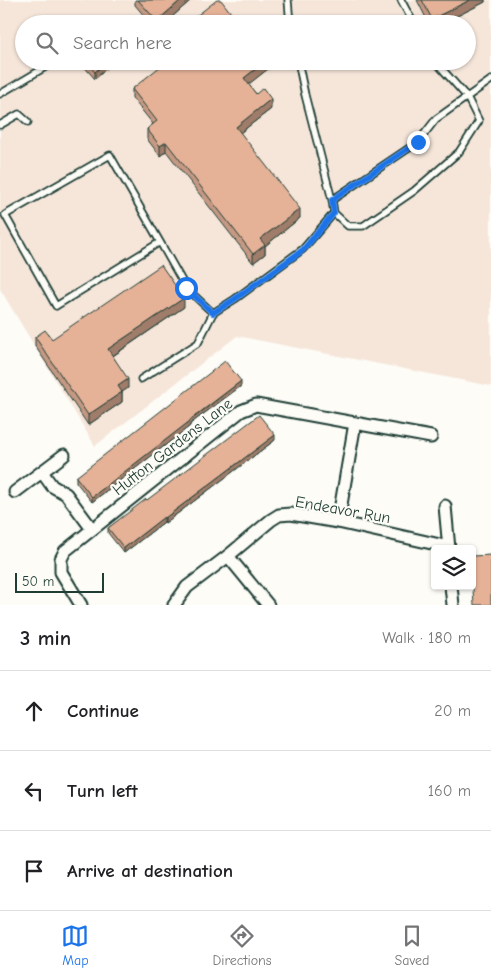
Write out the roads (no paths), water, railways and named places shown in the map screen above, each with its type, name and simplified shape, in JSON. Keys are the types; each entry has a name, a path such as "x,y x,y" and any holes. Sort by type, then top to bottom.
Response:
{"street":[{"name":"Hutton Gardens Lane","path":"81,605 61,572 61,559 65,551 241,411 249,407 256,405 431,437"},
{"path":"338,522 355,423"},
{"path":"15,492 64,455"},
{"path":"42,472 52,486 66,494 92,529"},
{"path":"445,506 449,545"},
{"name":"Endeavor Run","path":"174,605 187,587 279,515 291,514 338,522 436,545"},
{"path":"228,556 268,605"},
{"path":"451,590 453,605"}],"lane":[{"path":"288,0 289,15"},
{"path":"401,0 409,15"},
{"path":"0,94 40,70"},
{"path":"300,70 334,213 348,226 363,226 414,191 459,152 479,121 467,97 443,70"},
{"path":"332,200 418,142 436,119 491,80"},
{"path":"0,125 19,114 28,122"},
{"path":"160,242 56,306 4,215 110,155 160,242 186,288 213,313"},
{"path":"141,379 198,344 213,313 303,250 334,213"}]}
